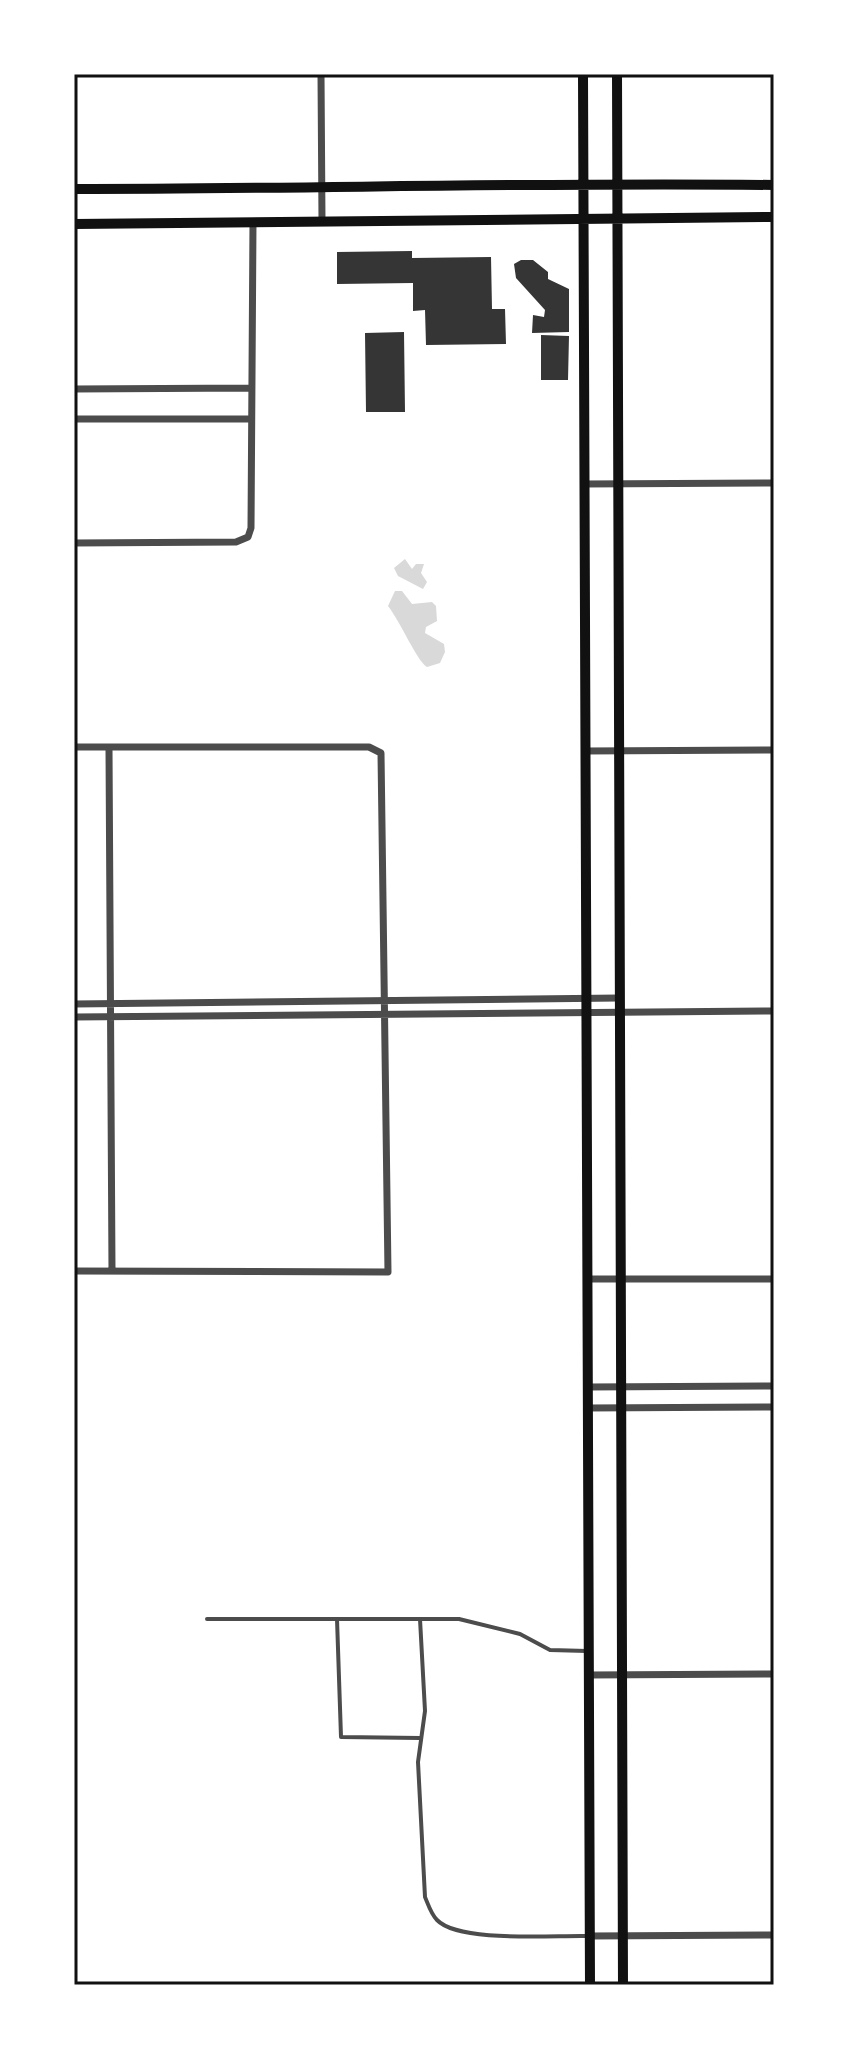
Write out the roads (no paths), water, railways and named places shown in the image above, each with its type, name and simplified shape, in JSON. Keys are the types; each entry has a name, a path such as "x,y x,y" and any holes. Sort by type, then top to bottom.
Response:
{"main road":[{"path":"583,74 590,1985"},
{"path":"617,74 623,1985"},
{"path":"74,189 323,189 583,183 774,185"},
{"path":"74,224 774,217"}],"street":[{"path":"321,74 322,221"},
{"path":"74,543 236,542 248,537 251,528 253,222"},
{"path":"74,389 251,388"},
{"path":"74,419 251,419"},
{"path":"584,484 774,483"},
{"path":"74,747 369,747 381,753 388,1272 74,1271"},
{"path":"109,748 112,1270"},
{"path":"585,751 774,750"},
{"path":"74,1004 619,998"},
{"path":"74,1017 774,1011"},
{"path":"588,1279 774,1279"},
{"path":"588,1387 774,1386"},
{"path":"588,1408 774,1407"},
{"path":"589,1675 774,1674"},
{"path":"590,1936 774,1935"}],"lane":[{"path":"207,1619 459,1619 520,1634 550,1650 589,1651"},
{"path":"337,1619 341,1737 420,1738"},
{"path":"420,1619 425,1711 418,1762 425,1897 436,1920 456,1931 469,1933 590,1936"}]}
